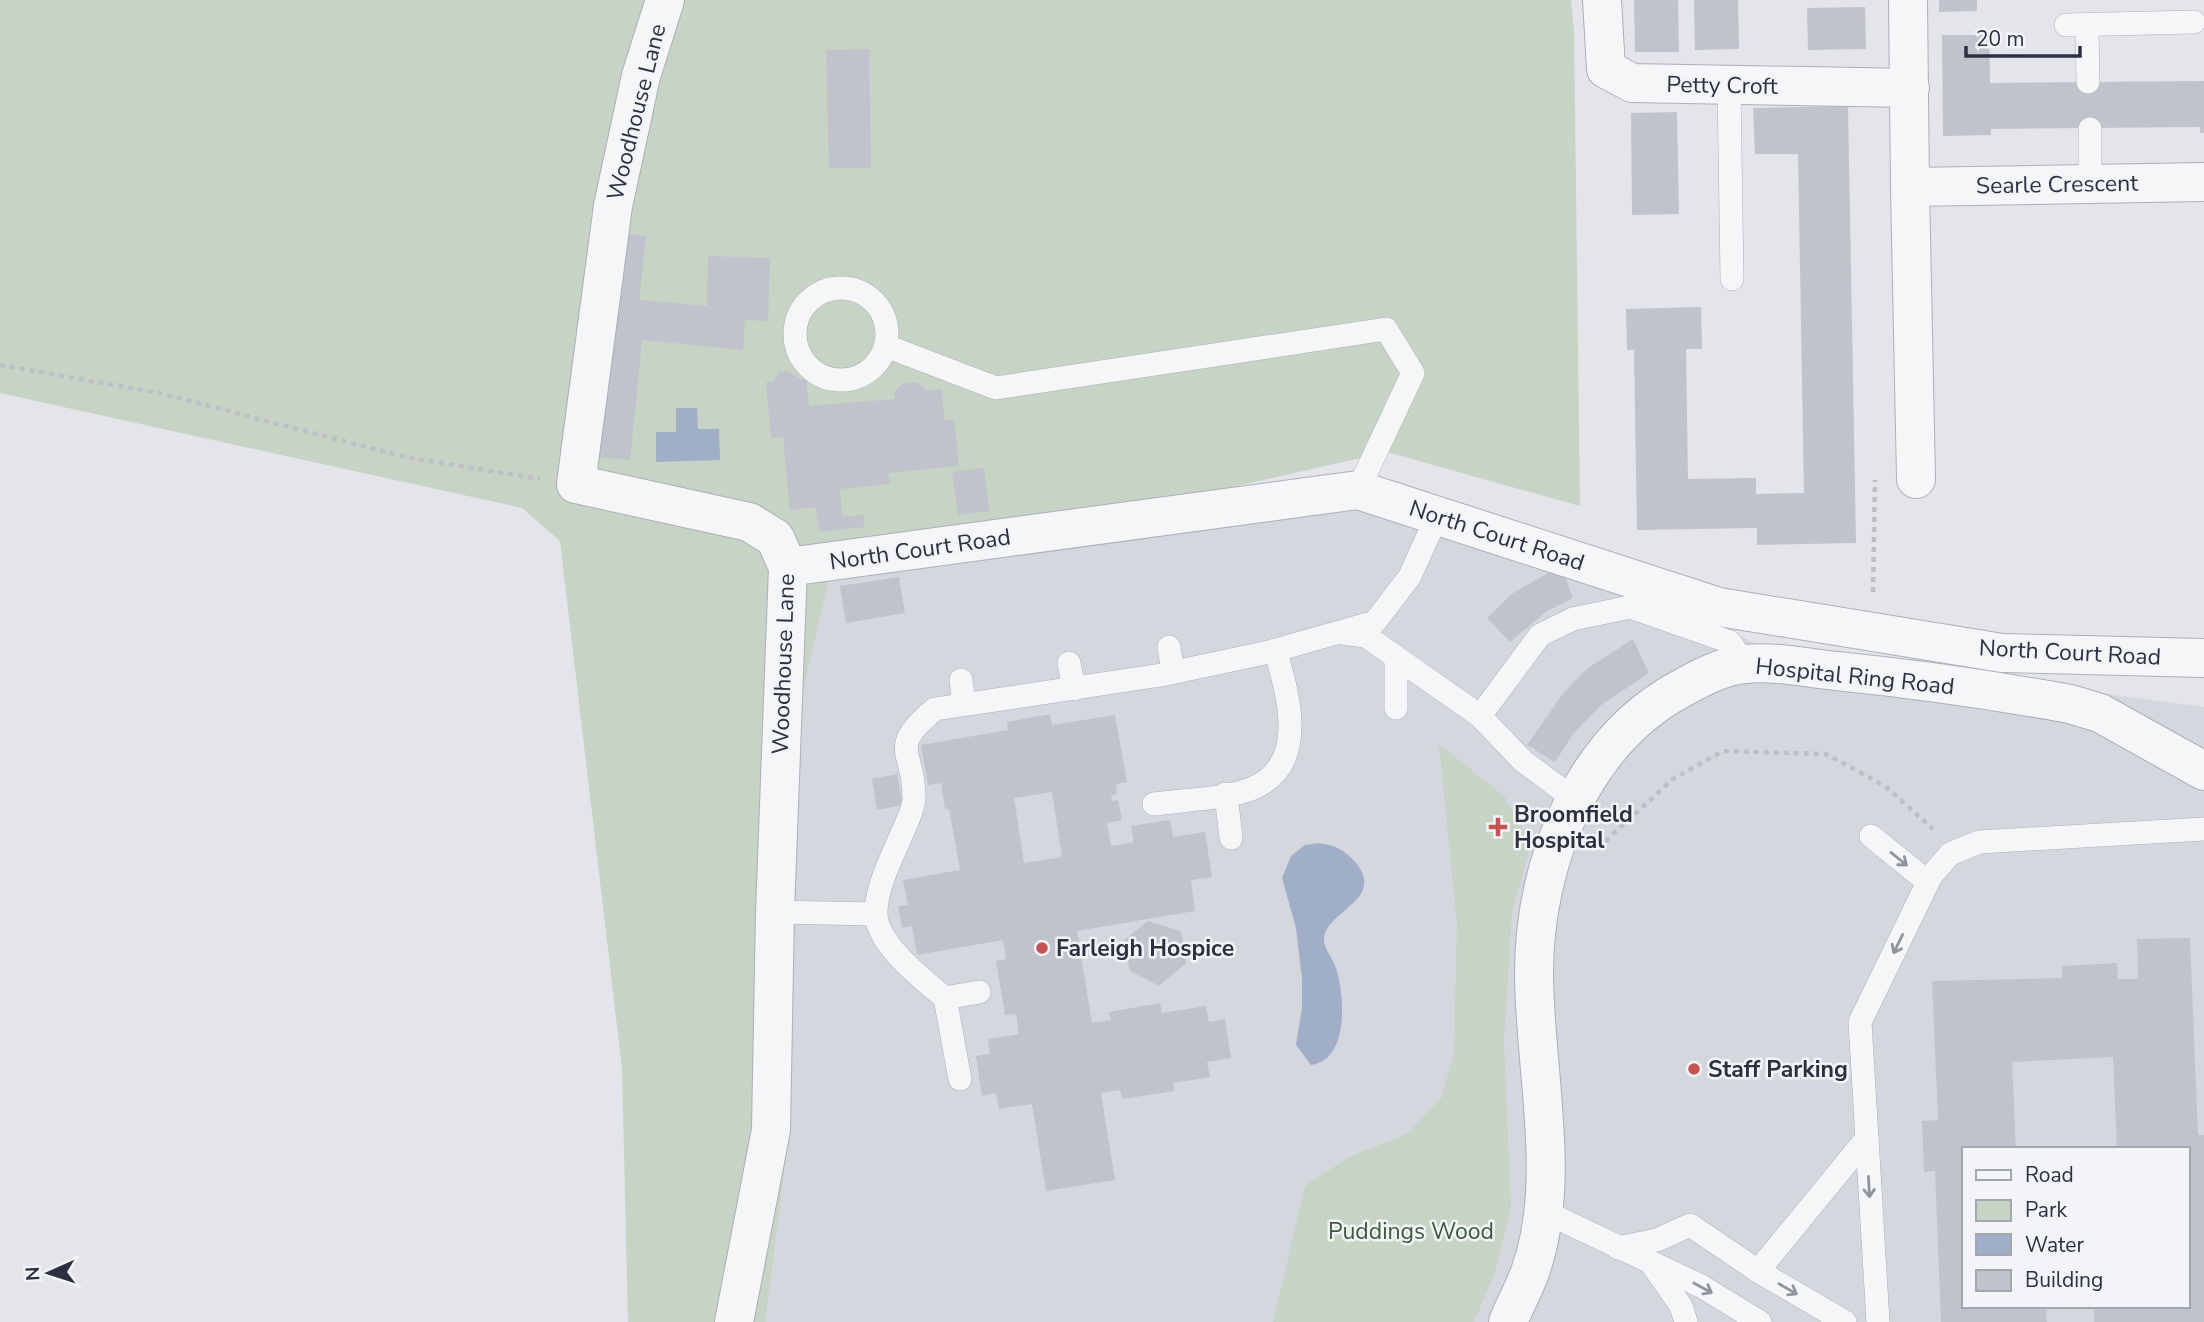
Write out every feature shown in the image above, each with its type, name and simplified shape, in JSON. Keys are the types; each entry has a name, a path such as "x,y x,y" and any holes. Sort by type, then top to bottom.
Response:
{"street":[{"name":"Woodhouse Lane","path":"665,0 641,76 613,205 576,484 749,522 775,538 788,567 775,912 771,1130 734,1322"},
{"name":"Petty Croft","path":"1602,0 1606,69 1632,83 1910,88"},
{"path":"1908,0 1916,479"},
{"name":"Searle Crescent","path":"1910,187 2204,182"},
{"name":"North Court Road","path":"788,567 1357,490 1719,607 2002,653 2204,658"},
{"name":"Hospital Ring Road","path":"1508,1322 1531,1270 1543,1211 1545,1144 1534,971 1541,900 1574,799 1597,763 1634,719 1706,675 1755,671 1878,675 2070,704 2100,713 2204,771"}],"lane":[{"path":"2088,82 2076,25 2194,22"},
{"path":"1729,86 1732,279"},
{"path":"2090,128 2091,183"},
{"path":"831,288 854,290 874,302 883,315 886,346 879,359 856,378 827,378 808,366 796,348 797,318 804,304 817,294 831,288"},
{"path":"886,346 996,388 1386,329 1413,373 1357,490"},
{"path":"960,1079 945,998 919,977 886,941 875,914 883,879 914,801 905,749 911,729 935,709 1173,672 1275,650 1375,622 1410,576 1437,516"},
{"path":"1480,716 1540,635 1573,619 1630,607 1730,642 1755,671"},
{"path":"1339,632 1366,636 1480,716 1523,761 1574,799"},
{"path":"1169,647 1173,672"},
{"path":"1154,804 1249,790 1265,782 1285,761 1291,733 1289,705 1275,650"},
{"path":"1396,659 1396,708"},
{"path":"1069,663 1074,689"},
{"path":"961,680 964,704"},
{"path":"1226,794 1231,838"},
{"path":"1878,1322 1860,1022 1928,882 1940,863 1962,849 1979,842 1998,839 2204,829"},
{"path":"1871,836 1928,882"},
{"path":"775,912 875,914"},
{"path":"945,998 979,992"},
{"path":"1758,1271 1867,1138"},
{"path":"1543,1211 1618,1248 1649,1260 1760,1322"},
{"path":"1618,1248 1657,1240 1690,1224 1758,1271 1845,1322"},
{"path":"1649,1260 1681,1306 1686,1322"}],"path":[{"path":"0,365 159,393 405,457 576,484"},
{"path":"1872,632 1874,480 1916,479"},
{"path":"1555,851 1585,861 1673,779 1723,751 1826,754 1885,786 1917,819 1962,849"}],"shaded area":[{"name":"Broomfield Hospital","path":"1356,500 1693,614 1766,648 2204,707 2204,1322 754,1322 791,743 805,651 829,577"}],"green space":[{"path":"0,0 1571,0 1574,30 1580,506 1387,452 829,578 791,743 790,1126 765,1322 628,1322 622,1068 560,541 522,508 0,393"},
{"name":"Puddings Wood","path":"1439,744 1504,796 1523,829 1528,855 1512,912 1504,1041 1511,1209 1495,1272 1474,1322 1273,1322 1305,1186 1349,1157 1407,1134 1442,1097 1454,1052 1457,924"}],"water":[{"path":"676,408 697,408 698,429 719,429 720,460 656,462 656,432 676,432"},
{"path":"1319,843 1344,851 1352,858 1363,876 1364,887 1360,896 1334,920 1324,938 1339,980 1341,1025 1332,1052 1323,1061 1311,1065 1296,1045 1302,1007 1302,979 1296,928 1282,878 1291,856 1305,845"}],"building":[{"path":"1634,0 1678,0 1679,52 1635,52"},
{"path":"1694,0 1738,0 1739,49 1695,50"},
{"path":"1939,0 1977,0 1977,11 1939,12"},
{"path":"1865,7 1866,49 1808,50 1807,8"},
{"path":"1942,35 1989,35 1990,83 2204,81 2204,133 2200,133 2200,127 1991,129 1991,135 1943,136"},
{"path":"869,49 871,168 829,168 826,50"},
{"path":"1848,106 1856,543 1757,545 1757,528 1637,530 1634,350 1627,350 1626,309 1701,307 1702,349 1686,349 1688,479 1756,478 1756,494 1804,493 1798,154 1755,154 1753,108"},
{"path":"1677,112 1679,214 1632,215 1631,113"},
{"path":"618,233 646,236 639,300 707,306 708,256 770,258 768,321 745,320 743,350 642,340 630,460 595,457"},
{"path":"788,371 800,379 806,379 809,406 895,399 894,392 902,384 916,382 927,391 941,389 945,420 954,419 959,466 888,473 890,484 840,489 842,517 863,515 865,527 820,532 815,507 790,510 783,437 771,438 766,382 772,382 779,372"},
{"path":"984,468 989,511 958,515 952,472"},
{"path":"1561,566 1573,598 1547,611 1510,642 1487,618 1513,593"},
{"path":"899,577 905,613 846,623 840,586"},
{"path":"1633,639 1649,673 1601,705 1573,734 1555,762 1527,745 1565,691 1588,668"},
{"name":"Farleigh Hospice","path":"1050,714 1052,725 1115,715 1127,782 1116,784 1117,794 1111,795 1112,801 1118,800 1122,820 1107,823 1111,846 1134,842 1131,826 1170,820 1173,837 1205,832 1212,877 1191,880 1195,911 1077,931 1092,1023 1111,1020 1109,1012 1160,1003 1162,1013 1206,1006 1209,1022 1225,1019 1231,1058 1207,1062 1210,1077 1173,1083 1175,1091 1122,1099 1120,1090 1101,1093 1115,1180 1046,1191 1032,1104 999,1109 996,1093 982,1096 976,1056 990,1054 988,1039 1019,1034 1016,1014 1005,1015 996,961 1006,959 1003,940 917,955 912,926 902,928 898,906 908,905 903,880 960,870 949,809 945,809 941,783 928,785 921,745 1008,730 1007,722","holes":["1052,792 1062,857 1024,863 1014,798"]},
{"path":"897,774 903,805 877,810 872,779"},
{"path":"1148,921 1181,931 1186,963 1159,986 1130,971 1124,940"},
{"path":"2190,938 2198,1135 2204,1135 2204,1322 2094,1322 2094,1308 2190,1308 2190,1147 2117,1147 2113,1057 2012,1062 2016,1147 1962,1147 1962,1308 2046,1308 2047,1322 1941,1322 1935,1171 1924,1172 1922,1121 1938,1120 1932,981 2062,978 2062,966 2117,963 2118,979 2138,979 2137,939"}],"place":[{"name":"Broomfield Hospital","path":"1498,827"},
{"name":"Farleigh Hospice","path":"1042,948"},
{"name":"Staff Parking","path":"1694,1069"}]}
